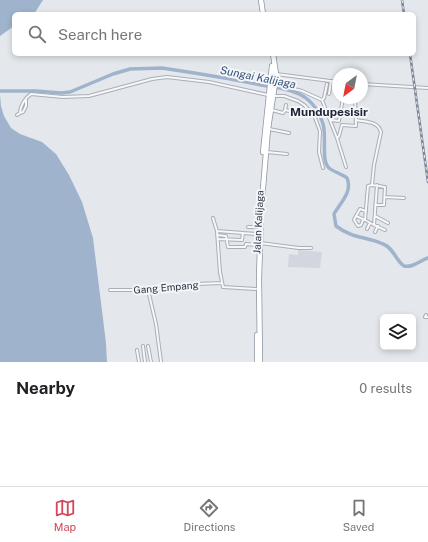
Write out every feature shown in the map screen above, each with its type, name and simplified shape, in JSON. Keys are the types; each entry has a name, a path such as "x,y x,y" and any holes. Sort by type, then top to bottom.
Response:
{"highway":[{"path":"261,0 264,12"},
{"path":"264,0 265,12"},
{"path":"272,56 276,74 274,82"},
{"path":"272,56 272,73 274,82"},
{"name":"Jalan Kalijaga","path":"260,362 257,227 262,164 274,82"},
{"name":"Jalan Kalijaga","path":"257,362 256,289 258,244 271,110 271,95"}],"street":[{"path":"276,74 331,81 329,94"},
{"path":"20,113 20,108 31,94 63,97 89,96 152,79 166,77 209,82 271,95 282,95 295,99 303,104 314,115 320,131 319,152 323,168"},
{"path":"274,82 277,80 278,85 302,91 322,100 331,120 346,167"},
{"path":"322,100 324,98 327,84"},
{"path":"368,84 428,88"},
{"path":"17,115 23,112 26,106 26,100"},
{"path":"331,120 339,121 342,104"},
{"path":"337,138 339,136 341,126 356,126 355,104"},
{"path":"285,110 286,105"},
{"path":"271,110 283,113 285,110 294,112"},
{"path":"356,120 376,124 381,131 374,165 372,185"},
{"path":"268,129 289,133"},
{"path":"266,152 287,154"},
{"path":"374,225 377,185"},
{"path":"366,211 360,209 356,216 354,220 358,226 361,225 364,220 366,211 368,186 377,185 385,187 383,206 375,205"},
{"path":"385,197 404,198"},
{"path":"356,216 384,230"},
{"path":"375,216 388,223"},
{"path":"213,218 217,231 223,287 256,289"},
{"path":"367,229 370,223"},
{"path":"375,232 378,226"},
{"path":"248,227 257,227"},
{"path":"217,231 257,234"},
{"path":"218,239 227,238 242,240 243,233"},
{"path":"217,235 226,235 228,246 245,247 246,244 258,244 311,248"},
{"name":"Gang Empang","path":"110,290 148,290 196,284 222,283"},
{"path":"148,290 156,324 160,362"},
{"path":"143,346 145,362"},
{"path":"148,346 151,362"},
{"path":"137,350 139,362"}],"shaded area":[{"path":"298,250 322,252 320,268 288,267 289,254 298,255"}],"water":[{"path":"0,0 43,0 35,12 12,12 12,27 0,36"},
{"path":"0,95 4,116 11,128 20,134 42,142 56,154 69,175 82,202 93,238 107,362 0,362"}],"waterway":[{"name":"Sungai Kalijaga","path":"0,91 70,92 113,74 130,69 162,68 290,90 303,96 316,109 324,126 324,153 326,164 329,168 347,178 347,193 334,214 336,226 348,233 377,241 386,246 404,266 413,265 428,258"}],"railway":[{"path":"402,0 404,12"},
{"path":"410,56 428,182"}],"district":[{"name":"Mundupesisir","path":"329,112"}]}
